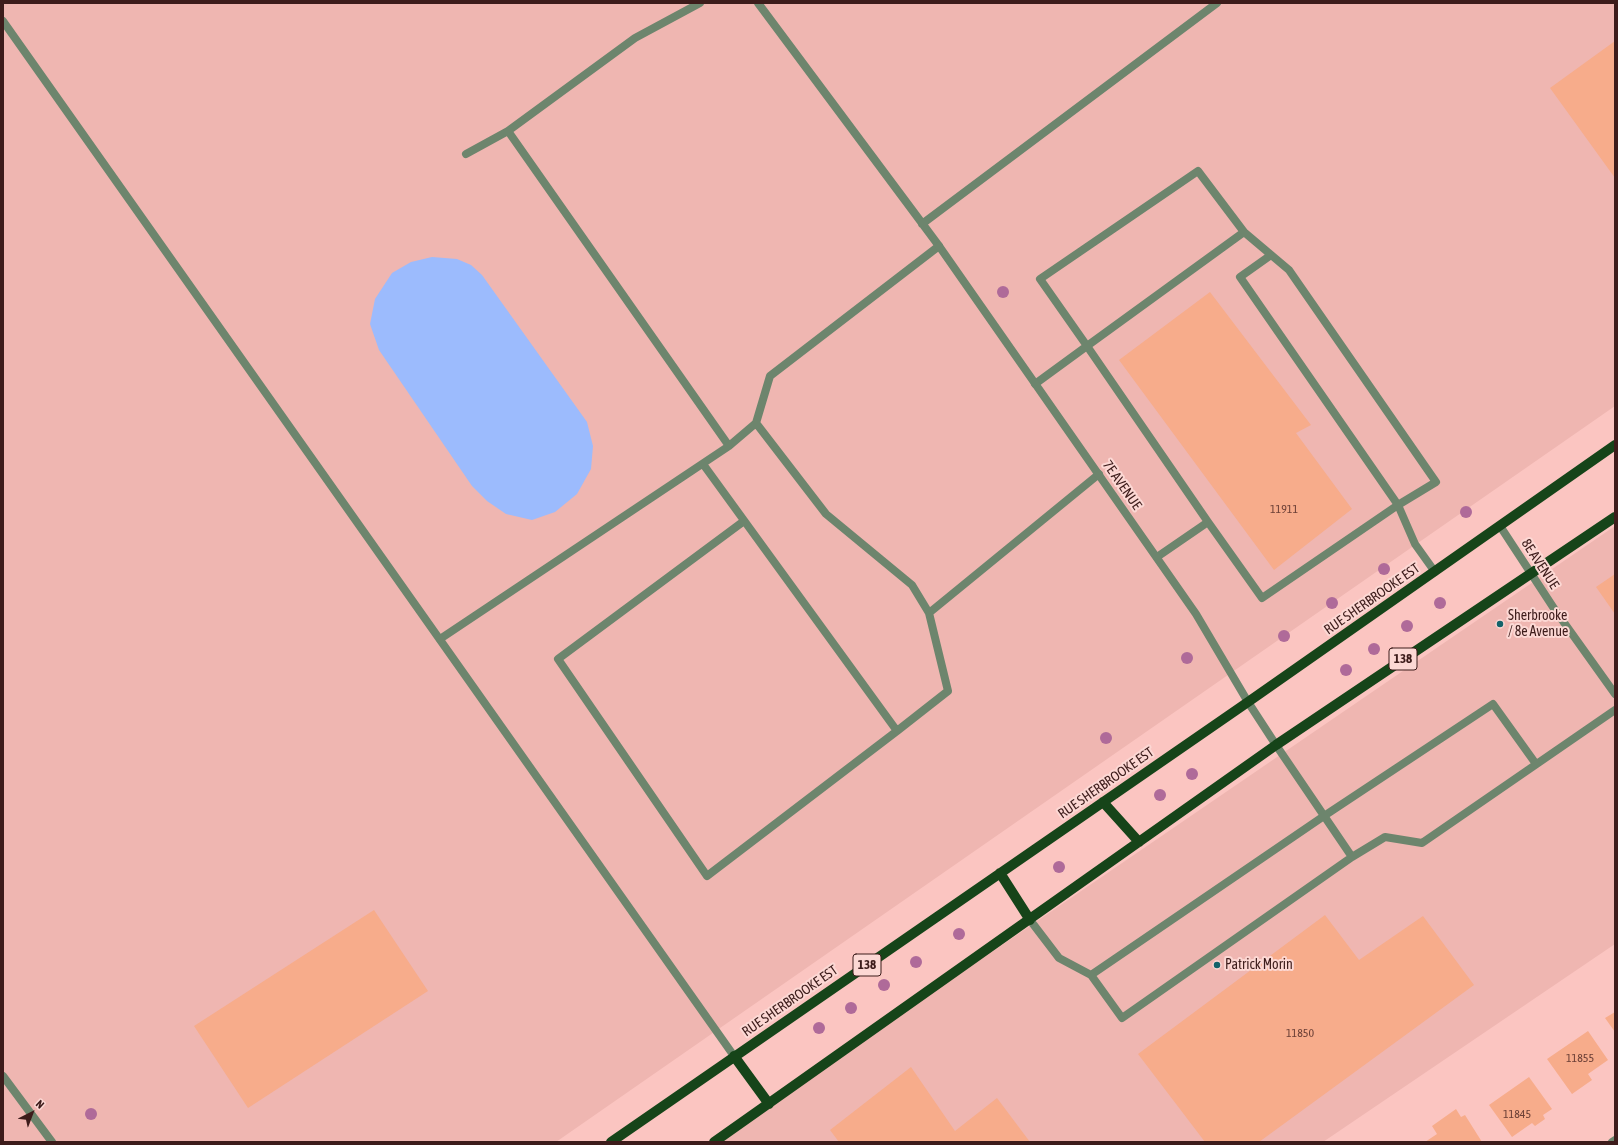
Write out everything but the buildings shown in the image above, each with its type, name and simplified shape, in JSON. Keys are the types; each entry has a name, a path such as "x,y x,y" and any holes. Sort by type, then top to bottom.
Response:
{"main road":[{"name":"RUE SHERBROOKE EST","path":"611,1142 1248,702 1615,445"},
{"name":"138","path":"714,1142 1276,745 1615,518"},
{"path":"1103,802 1139,842"},
{"path":"1000,873 1030,920"},
{"path":"734,1056 769,1104"}],"street":[{"path":"466,154 508,131 636,38 700,3"},
{"name":"7E AVENUE","path":"758,3 939,246 1157,557 1196,614 1248,702 1352,857"},
{"path":"922,224 1218,3"},
{"path":"3,21 734,1056"},
{"path":"508,131 729,446"},
{"path":"1198,171 1244,232 1271,255 1289,270 1436,482 1398,505 1262,598 1040,279 1198,171"},
{"path":"1035,384 1244,232"},
{"path":"440,639 729,446 756,423 770,376 939,246"},
{"path":"1271,255 1240,277 1398,505 1415,544 1435,572"},
{"path":"744,521 558,659 708,876 948,692 929,613 912,585 826,514 756,423"},
{"path":"703,464 897,731"},
{"path":"929,613 1099,474"},
{"path":"1157,557 1208,522"},
{"name":"8E AVENUE","path":"1500,526 1555,610 1615,694"},
{"path":"1091,975 1324,816 1493,704 1536,764"},
{"path":"1030,920 1059,958 1091,975 1122,1018 1352,857 1384,837 1422,843 1615,710"},
{"path":"3,1076 52,1142"}],"shaded area":[{"path":"3,3 1615,3 1615,406 556,1142 3,1142"},
{"path":"1615,526 1615,944 1323,1142 714,1142"}],"water":[{"path":"432,257 457,259 471,265 482,275 587,422 593,446 591,469 577,494 555,512 532,520 506,514 487,501 472,486 379,350 370,324 375,299 392,273 411,262"}],"place":[{"name":"Sherbrooke / 8e Avenue","path":"1500,624"},
{"name":"Patrick Morin","path":"1217,965"}]}
